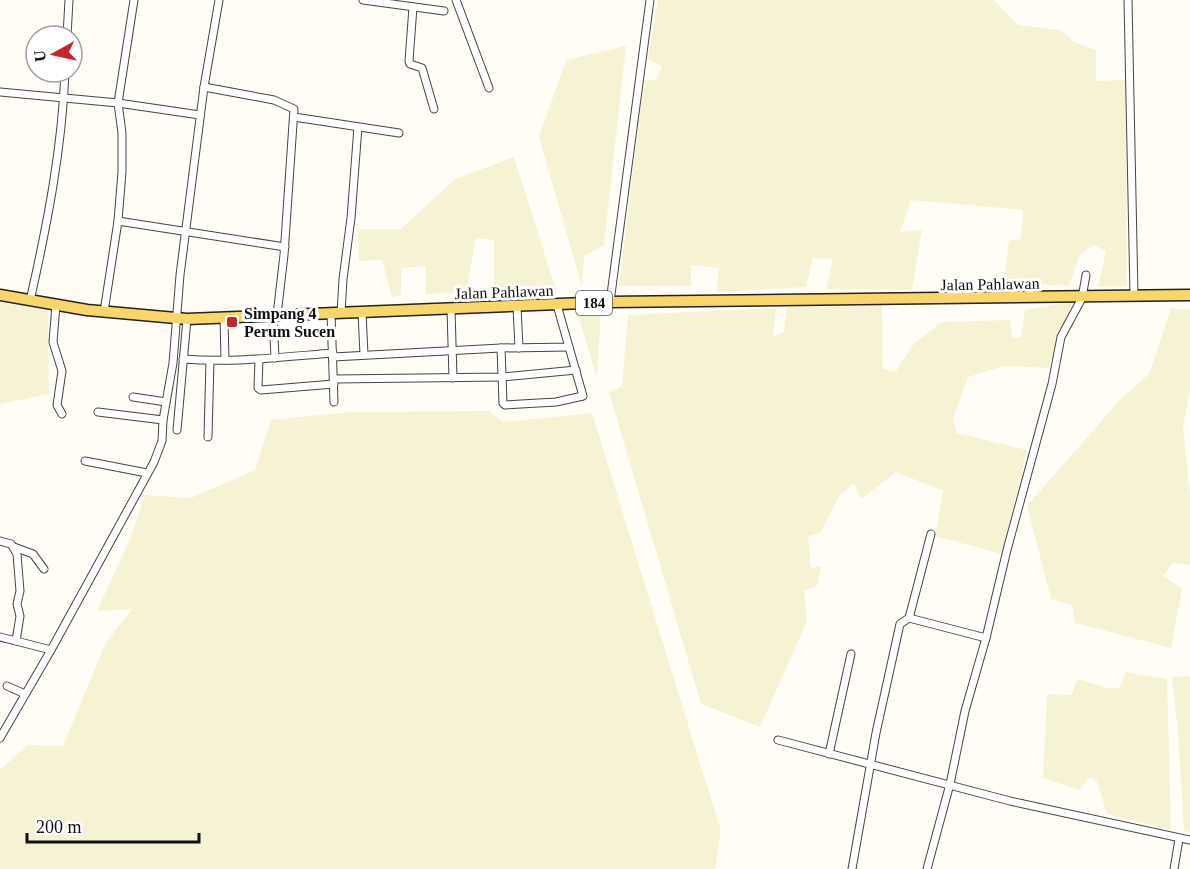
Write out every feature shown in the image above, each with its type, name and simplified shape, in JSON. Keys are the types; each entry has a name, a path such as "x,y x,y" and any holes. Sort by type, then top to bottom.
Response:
{"main road":[{"name":"Jalan Pahlawan","path":"0,295 104,312 182,319 610,302 1190,295"}],"street":[{"path":"68,24 69,0"},
{"path":"104,312 118,221 123,163 118,103 134,0"},
{"path":"177,430 183,359 182,319 186,232 200,115 219,0"},
{"path":"363,0 444,10"},
{"path":"456,0 489,88"},
{"path":"610,302 650,0"},
{"path":"1128,0 1134,295"},
{"path":"413,7 409,61 410,64 422,68 434,109"},
{"path":"30,301 52,202 65,84"},
{"path":"204,87 288,104 294,109 285,248 275,315 275,358"},
{"path":"0,92 118,103 200,115"},
{"path":"294,117 399,133"},
{"path":"334,402 333,355 336,313 351,219 358,127"},
{"path":"118,221 285,248"},
{"path":"927,869 950,784 965,711 987,638 1007,550 1052,384 1061,337 1082,298 1086,274"},
{"path":"56,305 53,342 62,370 57,405 62,414"},
{"path":"501,348 504,404 556,402 583,396 557,305"},
{"path":"518,306 519,348"},
{"path":"451,309 453,378"},
{"path":"362,312 364,355"},
{"path":"224,318 225,360"},
{"path":"0,738 154,462 162,441 163,420 182,319"},
{"path":"183,359 210,361 569,347"},
{"path":"259,359 259,389 334,381 503,377 576,370"},
{"path":"208,436 210,361"},
{"path":"133,397 166,402"},
{"path":"98,412 163,420"},
{"path":"85,460 147,473"},
{"path":"852,869 870,765 900,624 909,618 931,534"},
{"path":"0,541 33,554 44,569"},
{"path":"14,547 17,554 20,591 17,604 20,616 16,641"},
{"path":"909,618 987,638"},
{"path":"0,637 51,650"},
{"path":"829,754 851,654"},
{"path":"7,686 26,694"},
{"path":"778,740 1010,801 1190,840"},
{"path":"1174,869 1179,839"}],"shaded area":[{"path":"658,0 994,0 1018,25 1060,30 1076,43 1096,50 1096,81 1126,80 1127,286 1098,287 1106,251 1094,245 1079,256 1069,286 1004,282 1009,241 1021,239 1023,210 911,200 900,232 922,230 912,290 826,289 833,259 813,258 806,287 716,292 719,268 691,265 691,286 619,286 644,80 656,80 662,66 648,59"},
{"path":"626,46 604,245 584,256 582,287 539,137 566,60"},
{"path":"514,157 557,293 494,295 494,240 476,238 466,293 426,294 426,266 401,268 401,295 392,297 382,260 359,261 358,229 401,229 455,179"},
{"path":"1073,301 1049,368 1004,366 968,377 953,419 957,433 1027,450 1002,554 935,536 943,491 896,472 861,499 854,483 840,495 820,533 808,536 811,568 821,566 817,586 804,590 807,621 760,727 701,704 609,392 622,386 628,315 776,308 773,336 784,332 787,307 882,306 883,369 896,371 913,345 941,322 1010,320 1012,337 1021,338 1025,310"},
{"path":"0,302 48,310 49,394 0,404"},
{"path":"1171,308 1190,310 1190,390 1183,427 1190,493 1190,565 1172,563 1163,576 1182,588 1171,648 1075,623 1072,605 1051,599 1027,506 1120,400 1149,374"},
{"path":"576,309 581,309 583,316 601,312 597,378"},
{"path":"489,411 503,422 592,413 721,831 715,869 0,869 0,770 27,745 63,746 105,644 132,609 97,611 130,539 145,495 191,498 255,470 271,420 351,412"},
{"path":"1126,672 1167,679 1171,830 1107,814 1097,782 1090,777 1079,790 1043,778 1047,694 1072,695 1077,679 1111,689 1120,687"},
{"path":"1190,676 1190,832 1184,831 1172,677"}],"place":[{"name":"Simpang 4 Perum Sucen","path":"232,322"}]}
